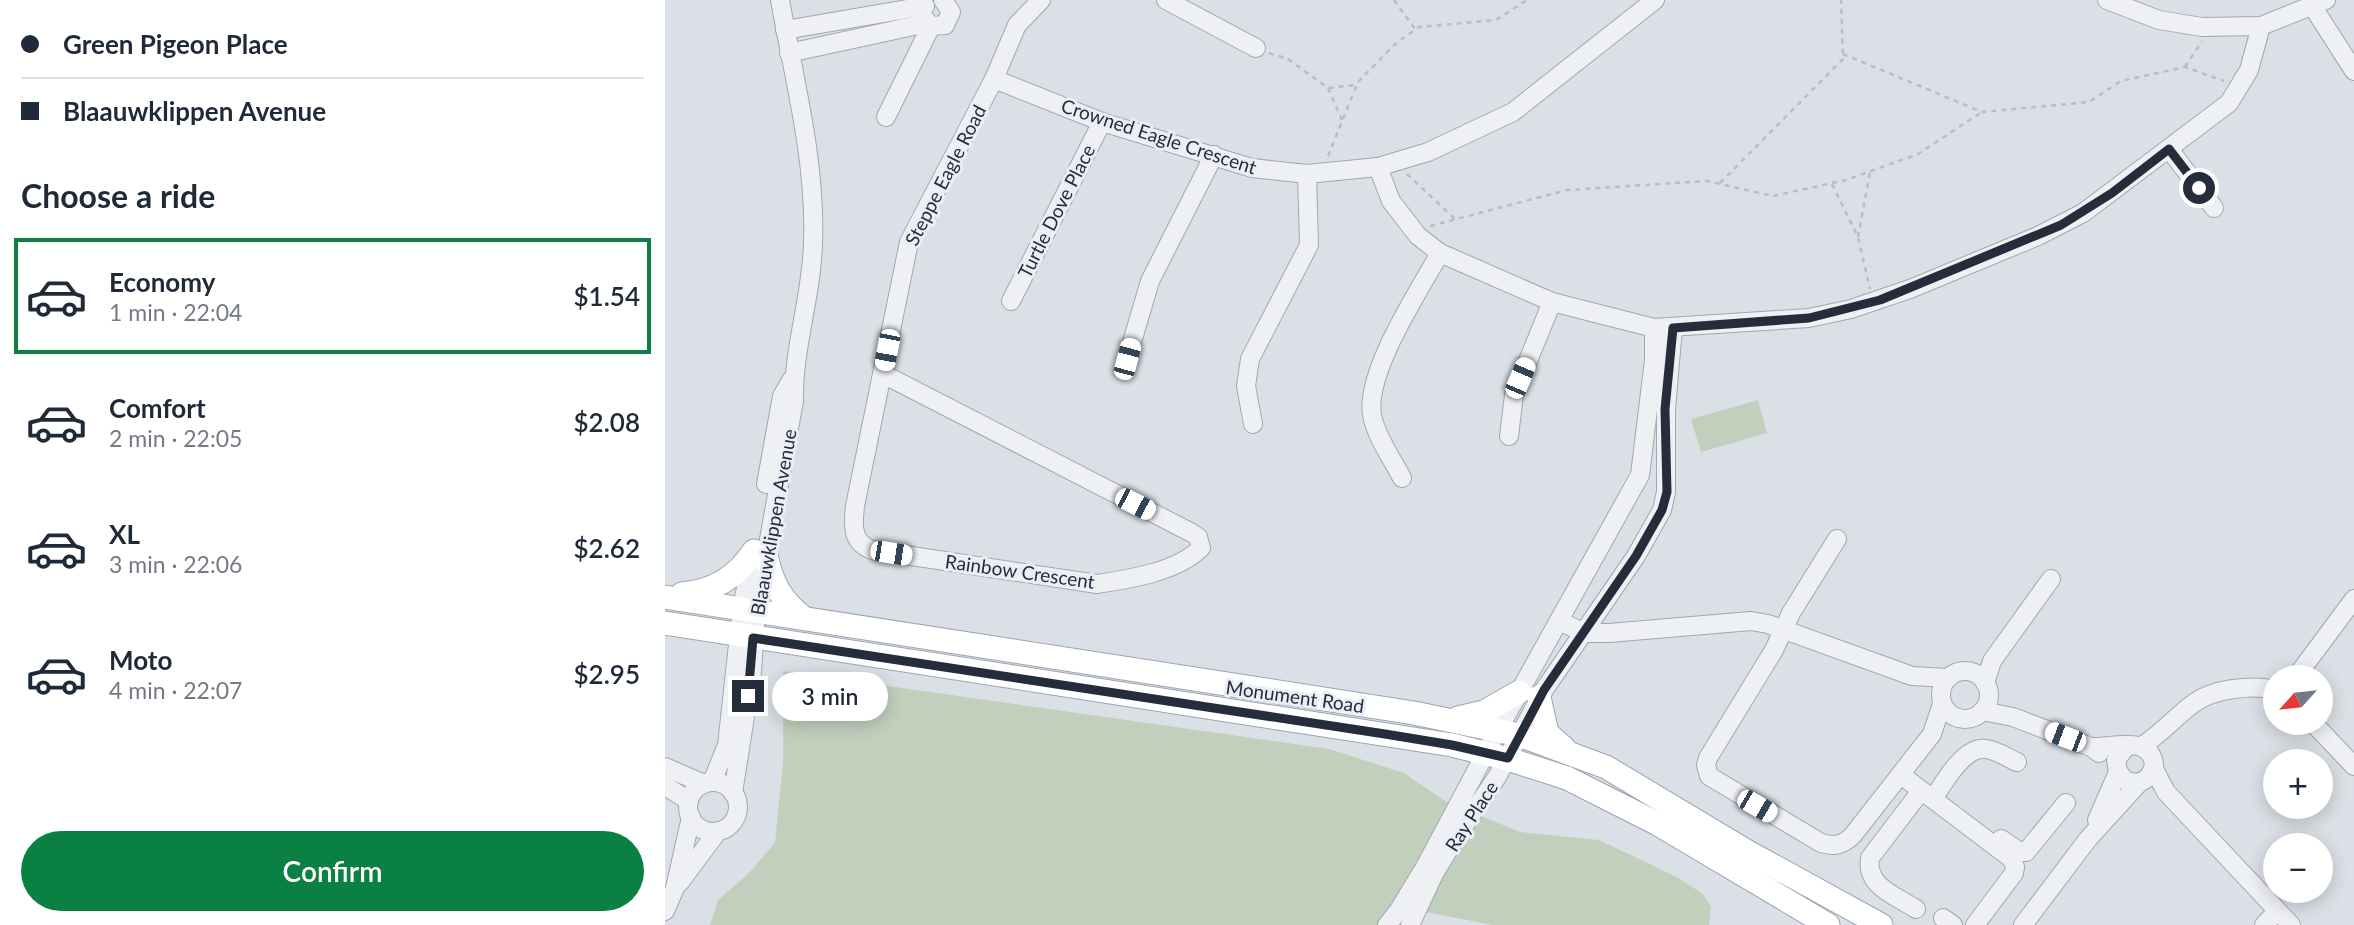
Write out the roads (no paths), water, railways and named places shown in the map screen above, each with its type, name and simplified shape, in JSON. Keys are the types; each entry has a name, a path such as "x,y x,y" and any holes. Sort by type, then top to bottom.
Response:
{"main road":[{"path":"665,597 698,593 725,582 760,553 780,596 804,618"},
{"name":"Monument Road","path":"665,597 1444,720 1509,733 1606,766 1748,852 1881,925"},
{"name":"Monument Road","path":"665,624 1375,733 1497,756 1567,778 1658,824 1828,925"},
{"path":"1444,720 1484,712 1529,695 1552,740 1571,752"}],"street":[{"name":"Blaauwklippen Avenue","path":"665,911 675,888 692,794 708,783 726,745 760,553 794,401 794,376 810,282 812,194 780,0"},
{"path":"928,14 940,27 951,17 950,7 943,0"},
{"name":"Steppe Eagle Road","path":"854,531 856,506 909,242 994,79 1017,25 1041,0"},
{"path":"1166,0 1256,48"},
{"name":"Crowned Eagle Crescent","path":"994,79 1102,122 1252,168 1314,173 1386,164 1427,152 1513,112 1655,0"},
{"path":"2107,0 2159,20 2211,26 2261,26 2319,4 2354,71"},
{"path":"785,30 928,14"},
{"path":"789,53 928,14"},
{"path":"886,117 928,14"},
{"path":"1386,164 1391,201 1413,231 1440,253 1552,302 1654,328 1809,318 1873,302 2061,225 2112,193 2229,103 2249,70 2261,26"},
{"name":"Turtle Dove Place","path":"1011,301 1102,122"},
{"path":"2169,149 2214,208"},
{"path":"1127,359 1150,281 1214,155"},
{"path":"1253,424 1246,372 1250,359 1309,245 1314,173"},
{"path":"1402,478 1373,415 1375,381 1390,345 1440,253"},
{"path":"1509,436 1517,387 1552,302"},
{"name":"Ray Place","path":"1529,695 1585,633 1662,510 1666,485 1654,328"},
{"name":"Ray Place","path":"1411,925 1414,913 1529,695 1559,621 1640,475 1673,328"},
{"name":"Rainbow Crescent","path":"854,531 857,540 871,550 1097,583 1123,580 1173,565 1201,548 1198,537 1192,533 883,374"},
{"path":"1640,475 1666,485"},
{"path":"1837,539 1708,758 1706,765 1709,776 1821,843 1835,846 1853,835 1932,734 1957,718"},
{"path":"1912,676 1942,700 1951,715 1971,719 1985,697 1992,661 2051,579"},
{"path":"2305,665 2354,598"},
{"path":"1559,621 1585,633 1751,621 1784,630 1912,676 1948,678 1992,661"},
{"name":"Blaauwklippen Avenue","path":"675,888 718,831 732,823 736,816 738,808 733,793 752,672 745,637"},
{"path":"1968,672 1985,697 2013,717 2091,747 2117,769 2126,781 2147,773"},
{"path":"1932,734 1948,678"},
{"path":"2088,839 2117,769 2118,754 2169,728 2196,701 2248,688 2263,689"},
{"path":"2023,925 2088,839 2147,773 2169,728"},
{"path":"2324,735 2354,766"},
{"path":"2091,747 2135,746 2150,751 2147,773"},
{"path":"1916,909 1874,882 1868,868 1870,858 1964,757 1986,749 2017,762"},
{"name":"Ray Place","path":"1387,925 1497,756"},
{"path":"665,767 708,783 720,783 733,793"},
{"path":"1903,772 2012,859 2015,867 1975,925"},
{"path":"2147,773 2291,925"},
{"path":"665,786 690,809 702,829 718,831"},
{"path":"1929,792 2020,852 2032,848 2066,803"},
{"path":"2264,925 2277,911"}]}
